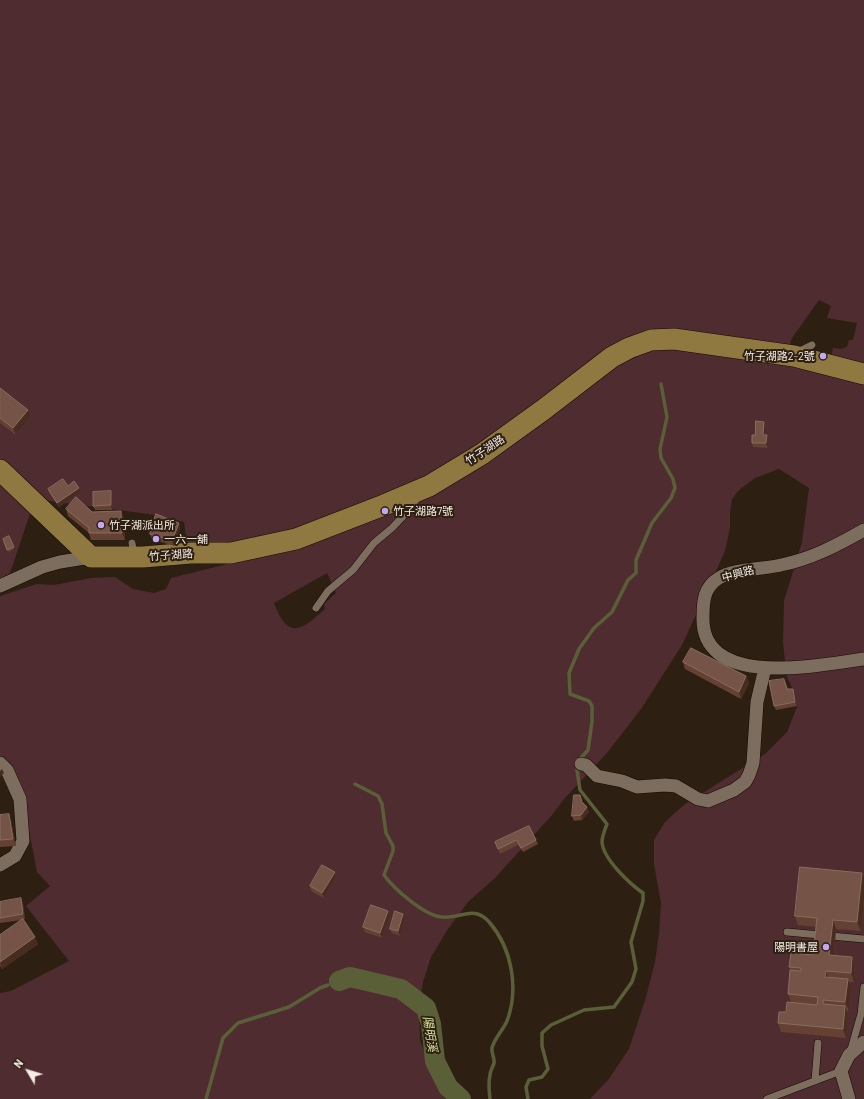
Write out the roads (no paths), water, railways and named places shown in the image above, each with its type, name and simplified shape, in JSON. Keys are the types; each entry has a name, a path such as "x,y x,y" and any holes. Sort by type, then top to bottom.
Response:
{"main road":[{"name":"竹子湖路","path":"91,557 133,550 191,553 231,553 296,539 384,505 423,488 482,454 543,410 612,357 629,348 651,340 674,339 794,356 864,374"},
{"path":"0,470 91,557"}],"street":[{"name":"中興路","path":"864,530 817,555 780,566 763,567 720,577 708,587 703,601 702,626 704,637 714,649 738,663 765,668 796,668 864,659"},
{"name":"竹子湖路","path":"0,586 42,567 60,562 91,557"},
{"path":"578,763 586,765 597,776 622,781 637,787 665,785 676,786 698,799 708,802 734,790 744,782 749,775 753,763 757,702 765,668"},
{"path":"0,762 7,770 20,799 23,841 15,856 0,865"},
{"path":"849,1099 842,1071 849,1055 864,1042"}],"lane":[{"path":"794,356 798,351 812,345"},
{"path":"316,608 328,591 353,570 374,543 392,528 410,509 423,488"},
{"path":"787,932 864,939"},
{"path":"849,1055 861,1014 864,988"},
{"path":"815,1081 818,1043"},
{"path":"766,1099 842,1071"}],"waterway":[{"path":"528,1099 526,1087 529,1080 542,1077 548,1069 542,1046 542,1033 551,1025 584,1010 614,1007 632,982 636,969 631,942 643,901 643,893 631,884 607,856 602,842 607,824 580,790 577,770 581,758 588,750 592,722 592,706 589,701 570,694 569,673 579,649 594,628 612,612 628,580 636,573 636,560 652,523 671,498 675,488 673,479 661,458 660,449 667,417 661,384"},
{"path":"355,784 378,796 382,804 386,833 393,846 393,851 384,875 389,881 410,901 427,912 435,915 449,917 473,913 479,914 490,923 498,933 504,945 513,983 511,1009 507,1021 492,1048 494,1064 490,1072 490,1099"},
{"name":"陽明溪","path":"339,981 350,977 401,989 426,1008 431,1024 435,1061 448,1087 461,1099"},
{"name":"陽明溪","path":"206,1099 223,1038 238,1023 289,1007 320,988 328,985"}],"place":[{"name":"竹子湖路2-2號","path":"823,356"},
{"name":"竹子湖路7號","path":"385,511"},
{"name":"竹子湖派出所","path":"101,525"},
{"name":"一六一舖","path":"156,539"},
{"name":"陽明書屋","path":"826,947"}]}
